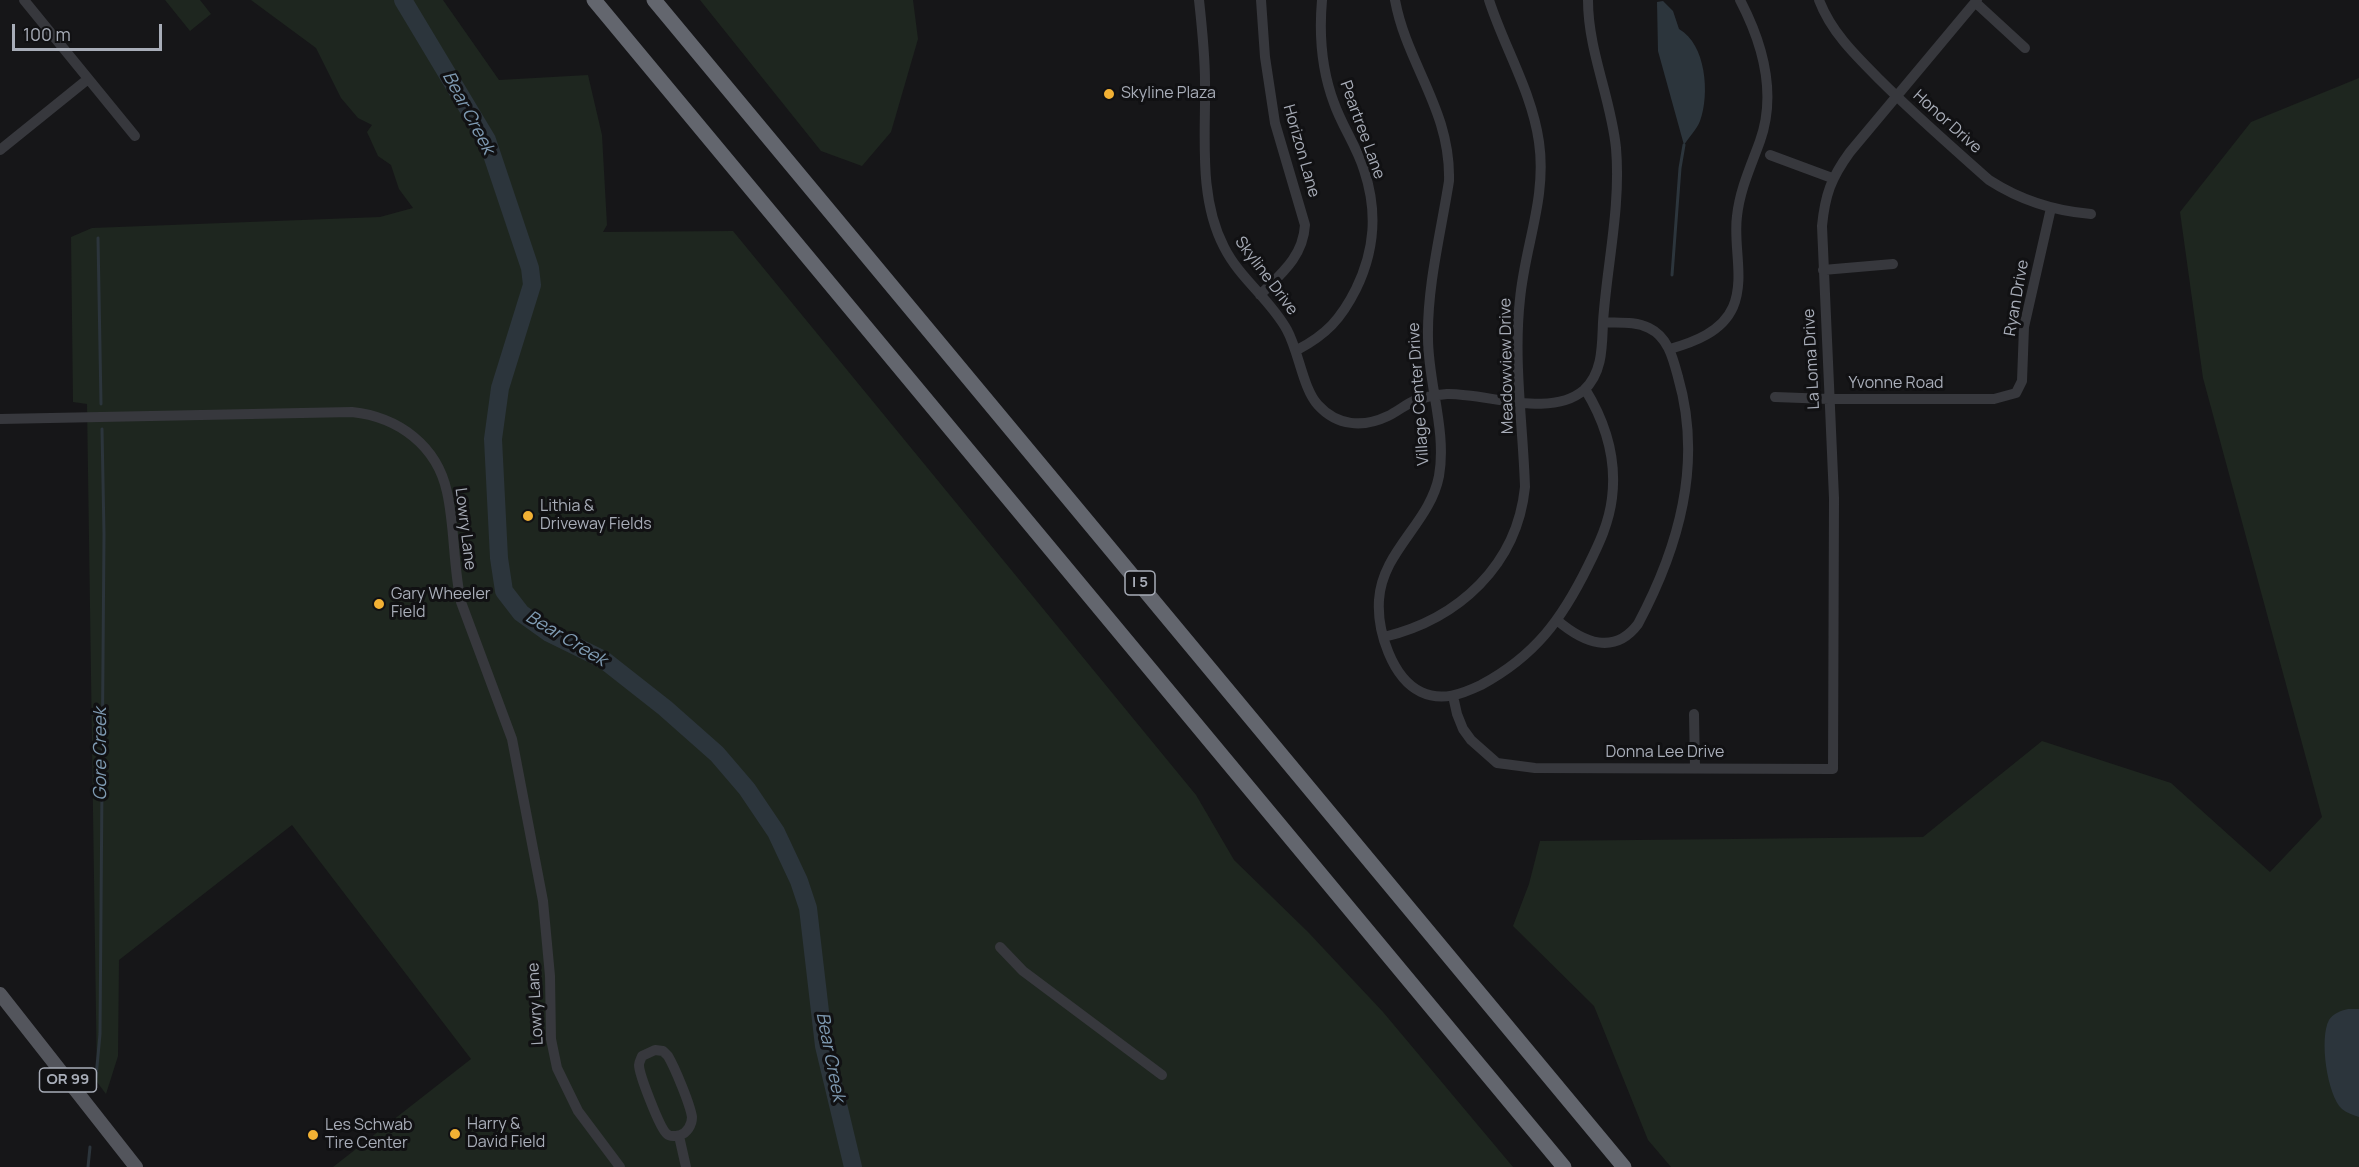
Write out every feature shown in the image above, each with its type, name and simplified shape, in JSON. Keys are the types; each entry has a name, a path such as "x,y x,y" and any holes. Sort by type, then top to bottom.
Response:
{"highway":[{"path":"594,0 1564,1167"},
{"name":"I 5","path":"654,0 1624,1167"}],"main road":[{"name":"OR 99","path":"0,994 136,1167"}],"street":[{"path":"24,0 135,136"},
{"name":"Skyline Drive","path":"1199,0 1205,80 1207,180 1211,207 1223,247 1244,277 1275,310 1297,350 1310,394 1325,412 1344,422 1361,424 1376,422 1414,401 1433,396 1458,394 1521,401 1557,402 1572,398 1585,389"},
{"name":"Horizon Lane","path":"1260,295 1296,257 1305,225 1275,123 1265,57 1262,0"},
{"name":"Peartree Lane","path":"1297,350 1322,335 1348,305 1366,268 1373,234 1364,170 1334,105 1325,69 1322,45 1322,0"},
{"name":"Village Center Drive","path":"1395,0 1400,20 1440,115 1450,160 1449,181 1428,315 1429,366 1440,443 1439,474 1433,496 1384,575 1379,602 1384,637 1393,662 1410,684 1422,693 1438,697 1453,696"},
{"name":"Meadowview Drive","path":"1384,637 1402,633 1443,615 1492,572 1506,551 1520,519 1525,487 1518,346 1520,302 1540,197 1541,157 1531,104 1489,0"},
{"path":"1453,696 1501,673 1529,652 1558,621 1601,541 1612,499 1614,478 1611,448 1604,421 1585,389 1599,367 1618,174 1611,116 1592,46 1588,0"},
{"path":"1670,349 1693,342 1716,328 1732,309 1737,292 1737,217 1743,182 1761,139 1768,89 1766,65 1740,0"},
{"name":"Honor Drive","path":"1819,0 1826,19 1850,50 1895,95 1989,180 2019,197 2051,208 2091,214"},
{"path":"1976,1 2025,48"},
{"name":"La Loma Drive","path":"1833,769 1834,498 1822,270 1822,226 1827,192 1832,178 1895,95 1976,1"},
{"path":"0,150 88,79"},
{"path":"1770,155 1832,178"},
{"name":"Ryan Drive","path":"2016,393 2022,381 2024,327 2051,208"},
{"path":"1822,270 1893,264"},
{"path":"1558,621 1573,633 1587,640 1610,642 1622,639 1632,631 1650,602 1672,549 1681,517 1686,486 1688,463 1686,410 1670,349 1650,328 1639,324 1603,322"},
{"name":"Yvonne Road","path":"1775,397 1994,399 2016,393"},
{"name":"Lowry Lane","path":"0,419 352,412 390,421 410,432 424,446 439,468 446,488 461,602 512,739 544,911 550,976 551,1039 558,1068 578,1111 600,1137 620,1167"},
{"name":"Donna Lee Drive","path":"1453,696 1463,729 1471,740 1497,763 1535,768 1833,769"},
{"path":"1694,714 1695,768"},
{"path":"1000,947 1023,971 1162,1075"},
{"path":"655,1050 666,1052 692,1119 686,1132 679,1136 666,1133 659,1123 640,1068 642,1056 655,1050"},
{"path":"679,1136 686,1167"}],"shaded area":[{"path":"165,0 200,0 211,14 190,31"},
{"name":"Lithia & Driveway Fields","path":"251,0 443,0 499,80 588,75 602,135 607,225 603,232 733,231 1196,795 1234,860 1308,932 1383,1012 1513,1167 333,1167 471,1059 292,825 119,960 118,1056 106,1094 97,1082 87,404 73,402 71,237 92,228 380,217 413,208 399,189 391,165 378,156 367,132 372,125 358,118 341,98 316,48"},
{"path":"700,0 913,0 918,39 891,132 862,166 821,151"},
{"path":"1663,1 1673,11 1679,29 1695,46 1703,70 1705,97 1703,110 1699,124 1684,145 1658,51 1657,2"},
{"path":"2359,78 2359,1167 1671,1167 1648,1140 1594,1006 1513,926 1529,884 1540,841 1923,837 2042,741 2171,783 2270,872 2322,817 2203,378 2180,212 2251,122"},
{"path":"2348,1009 2359,1009 2359,1117 2342,1109 2337,1102 2332,1092 2326,1066 2325,1040 2329,1020 2337,1013"}],"waterway":[{"name":"Bear Creek","path":"403,0 487,140 530,268 532,285 500,388 493,439 499,558 504,591 521,613 549,633 604,660 665,708 717,754 747,789 776,832 799,881 808,908 824,1046 853,1167"},
{"path":"1672,275 1680,168 1684,145"},
{"name":"Gore Creek","path":"98,238 101,404"},
{"name":"Gore Creek","path":"96,1077 100,1034 104,534 102,429"},
{"name":"Gore Creek","path":"88,1167 90,1147"}],"place":[{"name":"Skyline Plaza","path":"1109,94"},
{"name":"Lithia & Driveway Fields","path":"528,516"},
{"name":"Gary Wheeler Field","path":"379,604"},
{"name":"Harry & David Field","path":"455,1134"},
{"name":"Les Schwab Tire Center","path":"313,1135"}]}
